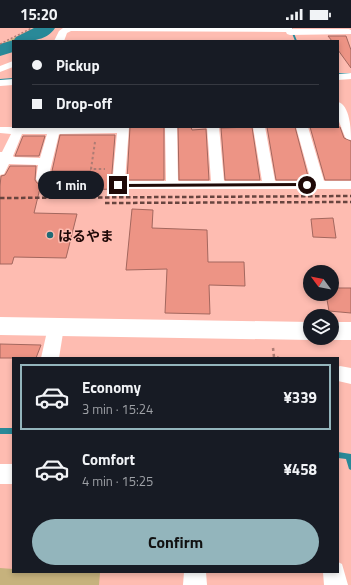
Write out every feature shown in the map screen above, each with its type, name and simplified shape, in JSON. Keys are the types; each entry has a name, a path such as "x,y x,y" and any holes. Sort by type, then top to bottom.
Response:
{"street":[{"path":"59,40 63,31 70,28 179,32 253,29 291,33 313,30 349,32"},
{"path":"253,29 254,40"},
{"path":"0,69 12,64"},
{"path":"339,77 351,76"},
{"path":"0,83 12,82"},
{"path":"339,107 351,137"},
{"path":"0,130 97,130 123,128 118,185 351,185"},
{"path":"171,128 172,185"},
{"path":"213,128 218,185"},
{"path":"259,128 269,185"},
{"path":"302,128 319,185"},
{"path":"0,171 3,156 19,129"},
{"path":"42,179 54,130"},
{"path":"3,156 11,161 45,162"},
{"path":"0,326 303,331"},
{"path":"50,357 56,328"},
{"path":"339,331 351,331"},
{"path":"0,474 12,474"},
{"path":"194,573 195,585"},
{"path":"334,573 336,585"}],"path":[{"path":"0,44 32,28"},
{"path":"97,130 91,169 120,168"},
{"path":"272,346 274,357"}],"shaded area":[{"path":"34,28 44,28 21,40 12,40 12,45 0,51 0,45"},
{"path":"0,568 12,569 12,573 100,573 99,585 0,585"}],"building":[{"path":"328,36 346,36 351,50 351,68 339,51 339,40 331,40"},
{"path":"340,127 344,138 351,141 351,180 325,180 310,128"},
{"path":"130,128 164,128 164,180 127,180"},
{"path":"178,128 191,128 192,130 206,129 209,180 179,180"},
{"path":"221,128 252,128 260,180 225,180"},
{"path":"267,128 295,128 309,180 276,180"},
{"path":"60,135 115,135 111,185 112,189 86,190 91,171 52,171"},
{"path":"23,136 45,136 39,156 15,156"},
{"path":"10,166 36,166 35,180 37,183 41,184 34,213 77,214 66,258 14,257 12,264 0,264 1,176 5,175"},
{"path":"132,209 153,210 152,228 207,230 208,262 244,262 245,286 209,285 210,314 165,313 167,269 126,270"},
{"path":"333,218 336,238 313,237 311,219"},
{"path":"339,288 351,288 351,313 339,312 339,309 329,309 327,301 339,301"},
{"path":"0,344 41,345 36,357 0,358"}],"waterway":[{"path":"24,40 47,28"},
{"path":"291,28 296,40"},
{"path":"0,51 12,45"},
{"path":"339,74 351,74"},
{"path":"0,80 12,79"},
{"path":"0,431 12,431"},
{"path":"339,455 349,456 351,467"}],"railway":[{"path":"0,198 351,196"},
{"path":"105,203 351,202"}],"place":[{"name":"はるやま","path":"50,235"}],"route":[{"path":"118,185 307,185"}]}
